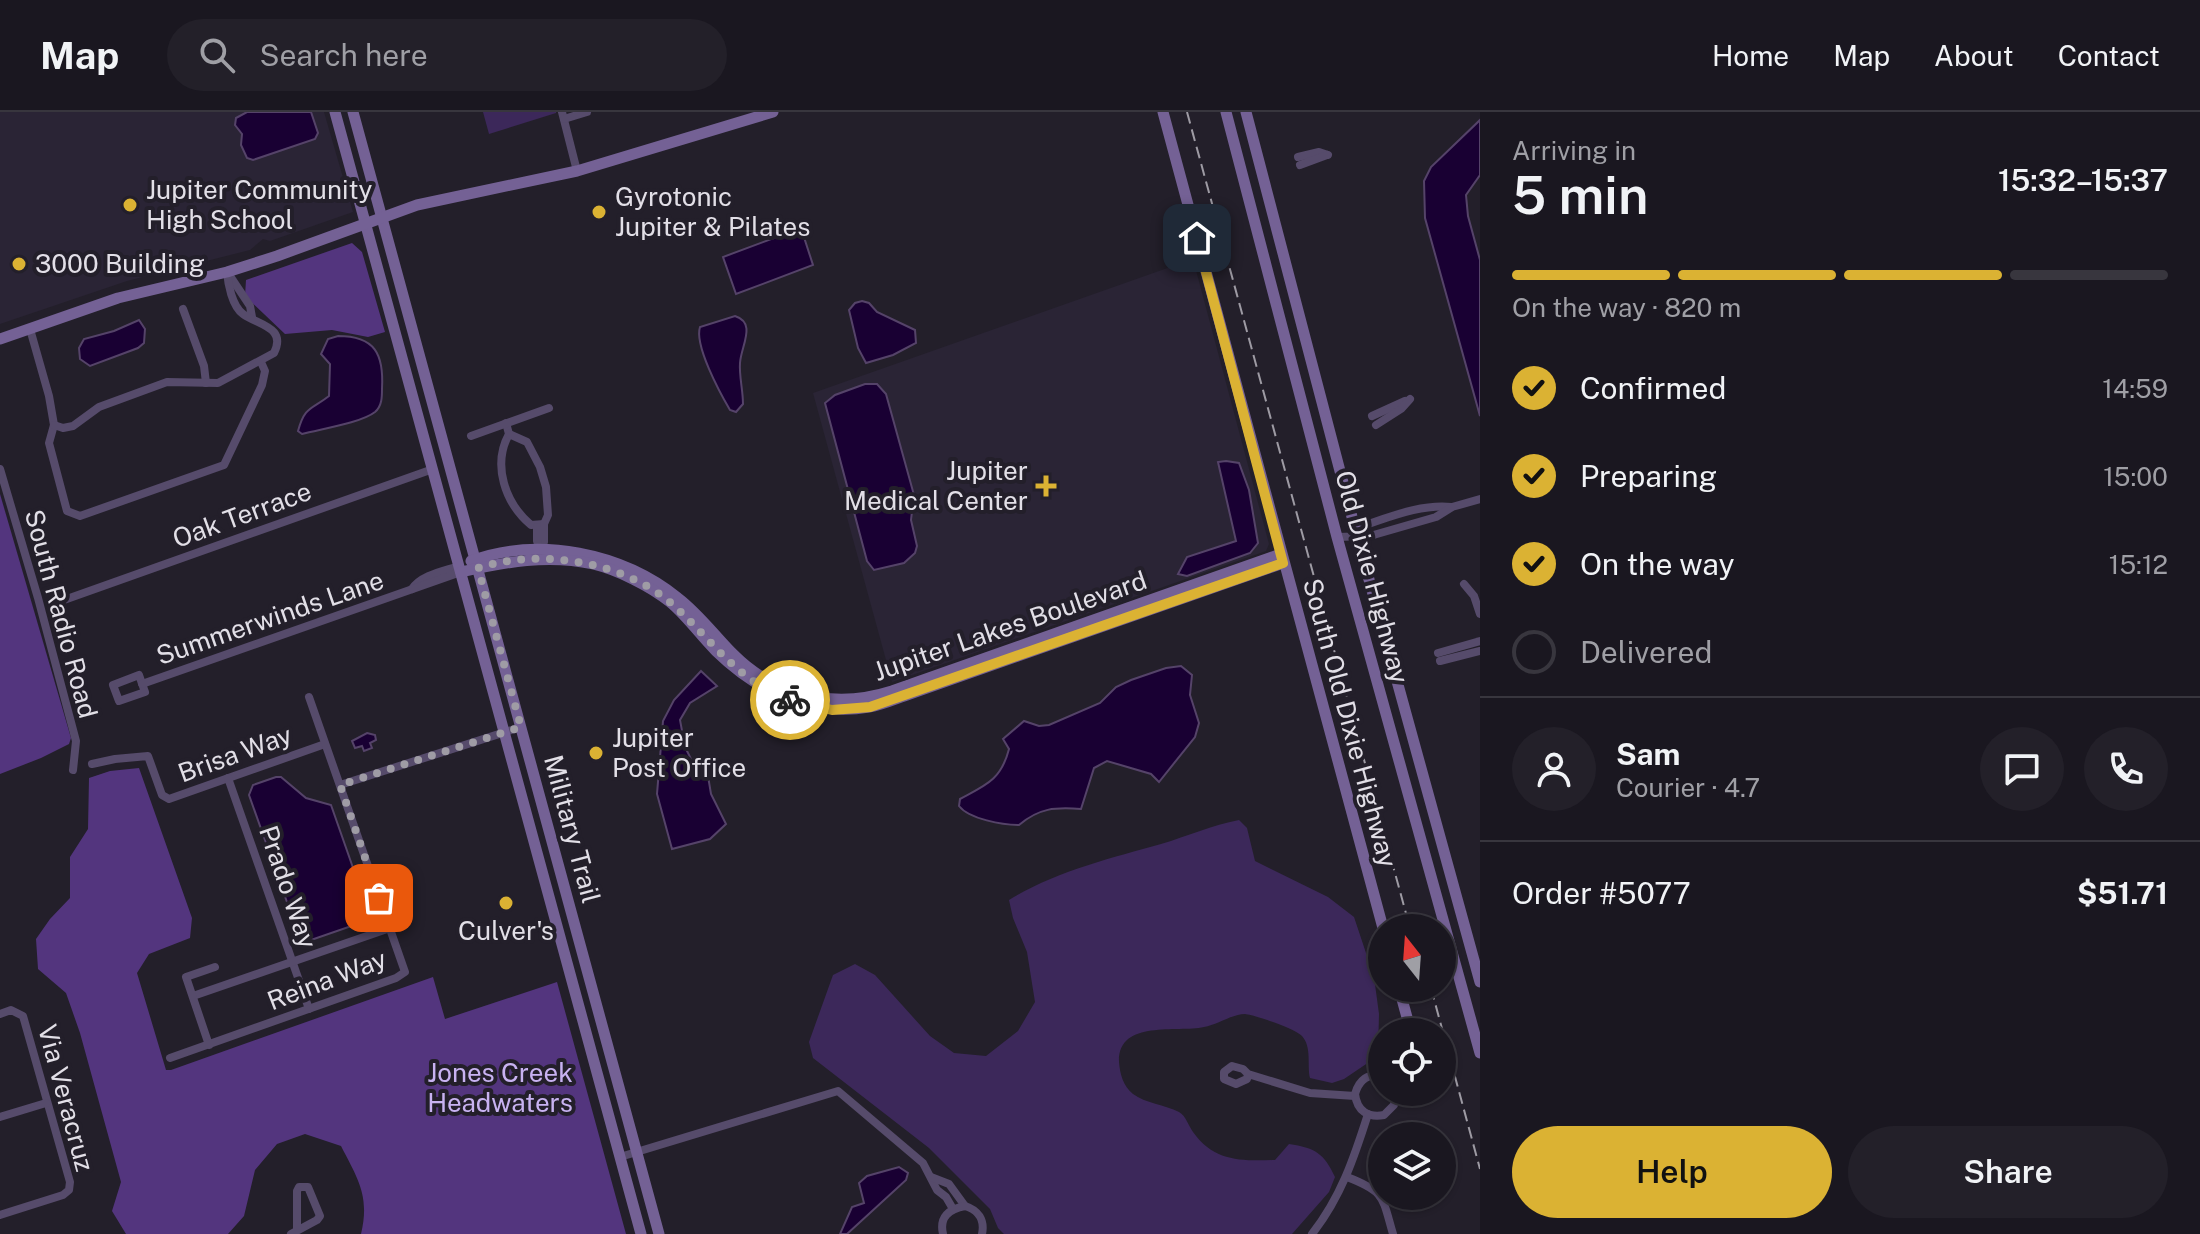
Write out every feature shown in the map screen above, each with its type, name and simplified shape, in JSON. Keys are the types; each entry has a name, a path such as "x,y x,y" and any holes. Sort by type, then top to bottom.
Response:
{"main road":[{"name":"Military Trail","path":"335,112 641,1234"},
{"name":"Military Trail","path":"353,112 659,1234"},
{"path":"0,339 118,298 227,272 444,198 577,171 773,112"},
{"name":"South Old Dixie Highway","path":"1163,112 1379,914"},
{"name":"Old Dixie Highway","path":"1226,112 1337,537 1480,1053"},
{"name":"Old Dixie Highway","path":"1246,112 1357,536 1480,982"},
{"name":"Jupiter Lakes Boulevard","path":"476,564 493,554 540,550 599,557 640,573 680,599 747,667 801,695 832,700 883,694 1282,558"},
{"name":"Jupiter Lakes Boulevard","path":"460,569 476,564 510,561 562,560 596,565 669,601 715,651 754,684 804,705 832,710 870,707 904,696 1282,558"}],"street":[{"path":"577,171 563,116 587,112"},
{"path":"1299,161 1319,152 1328,155"},
{"path":"54,425 63,428 73,426 99,407 167,382 218,383 274,353 278,342 273,329 252,317 250,306 227,272"},
{"path":"183,309 204,366 206,383"},
{"path":"30,329 49,396 54,425 49,443 67,511 80,516 224,465 262,385 265,371 261,362"},
{"path":"471,436 549,408"},
{"path":"506,423 509,434 502,447 504,486 511,505 521,517 531,525 540,525"},
{"path":"509,434 527,442 540,467 546,487 548,515 540,525"},
{"name":"South Radio Road","path":"0,469 76,741 73,770"},
{"name":"Oak Terrace","path":"64,600 433,469"},
{"path":"1337,537 1370,536 1436,517 1452,507 1480,499"},
{"path":"540,525 544,542 540,550"},
{"name":"Summerwinds Lane","path":"142,684 412,589 460,569"},
{"path":"1464,584 1474,596 1480,614"},
{"path":"1480,641 1439,657 1480,651"},
{"name":"Reina Way","path":"170,1058 396,978 405,972 309,697"},
{"path":"340,785 521,727"},
{"name":"Brisa Way","path":"92,764 148,756 162,795 169,799 325,744"},
{"name":"Prado Way","path":"228,778 309,1009"},
{"path":"193,996 390,928"},
{"path":"209,1045 186,977 215,967"},
{"name":"Via Veracruz","path":"0,1014 11,1010 23,1016 70,1182 69,1190 63,1195 0,1215"},
{"path":"1248,1074 1310,1093 1355,1096"},
{"path":"1368,1078 1361,1081 1355,1096 1359,1108 1368,1114 1384,1115 1392,1106"},
{"path":"620,1157 838,1091 923,1163 937,1190 953,1209"},
{"path":"0,1117 46,1103"},
{"path":"1312,1234 1333,1206 1347,1177 1368,1114"},
{"path":"931,1177 949,1184 965,1206 980,1216 982,1234"},
{"path":"1347,1177 1374,1188 1382,1197 1393,1234"},
{"path":"299,1187 308,1187 320,1216 294,1232 297,1191 299,1187"},
{"path":"940,1233 943,1219 953,1209 965,1206"}],"shaded area":[{"name":"Jupiter Community High School","path":"0,112 324,112 353,212 270,241 263,239 250,250 127,281 0,324"},
{"path":"247,112 311,112 318,133 315,139 253,160 247,158 241,145 242,134 235,125 236,118"},
{"path":"483,112 556,112 556,113 489,134"},
{"path":"1480,120 1480,175 1466,195 1468,216 1480,260 1480,416 1425,218 1424,181 1431,167"},
{"path":"801,228 813,265 736,294 723,257"},
{"name":"Jupiter Medical Center","path":"1193,259 1269,544 1266,551 892,682 813,393"},
{"path":"862,301 869,303 877,312 915,330 916,343 893,355 866,363 858,348 849,310"},
{"path":"735,316 742,319 747,329 740,363 743,404 736,412 730,410 715,381 704,357 699,335 700,327"},
{"path":"139,320 145,329 144,343 138,348 90,366 80,359 79,348 84,339"},
{"path":"338,336 361,339 375,349 382,377 380,404 369,416 302,434 298,431 306,413 329,396 330,364 321,354 328,339"},
{"path":"865,384 877,384 886,394 914,495 911,520 917,546 915,553 904,563 874,570 867,561 825,403 835,395"},
{"path":"1218,462 1239,463 1249,490 1258,543 1250,553 1187,576 1178,574 1187,557 1236,541"},
{"path":"1181,666 1192,675 1190,695 1199,723 1195,737 1159,782 1151,774 1107,761 1094,768 1081,809 1048,810 1033,815 1019,825 978,818 959,806 960,799 997,775 1009,749 1003,739 1024,721 1039,726 1049,725 1100,703 1116,687 1131,680"},
{"path":"701,671 717,686 690,703 680,720 685,747 698,773 707,770 711,794 726,824 710,839 672,849 657,794 663,721 674,700"},
{"path":"367,733 375,735 376,740 370,743 372,748 364,751 362,746 355,748 352,741"},
{"path":"281,777 306,798 331,805 365,902 368,913 366,921 311,940 305,941 299,936 249,795 253,785"},
{"path":"1239,820 1247,828 1255,861 1328,897 1354,917 1368,959 1368,1002 1377,1002 1379,1014 1379,1018 1368,1018 1368,1063 1332,1083 1310,1078 1308,1051 1302,1036 1275,1023 1245,1014 1204,1027 1138,1034 1128,1039 1121,1048 1119,1066 1124,1084 1133,1094 1179,1112 1201,1142 1219,1154 1230,1158 1275,1160 1289,1144 1306,1147 1322,1157 1335,1177 1329,1192 1292,1234 1004,1234 990,1209 929,1148 813,1058 809,1042 833,975 855,964 875,975 930,1036 954,1053 986,1056 1018,1031 1035,1002 1027,952 1009,900 1045,881 1083,867"},
{"path":"899,1167 908,1173 906,1180 847,1234 840,1234 852,1207 864,1203 859,1183 867,1176"}],"green space":[{"path":"352,243 362,252 385,332 368,337 332,330 285,334 245,296 246,280"},
{"path":"0,494 71,738 69,744 0,774"},
{"name":"Jones Creek Headwaters","path":"139,768 192,918 190,938 149,954 137,973 166,1070 433,977 445,1019 557,982 626,1234 361,1234 364,1209 361,1188 341,1146 305,1134 277,1144 255,1170 244,1216 228,1234 126,1234 112,1211 121,1182 80,1033 66,993 38,969 36,939 70,898 70,857 88,829 89,778 110,771"}],"railway":[{"path":"1187,112 1406,914"},
{"path":"1435,1002 1480,1169"}],"way so far":[{"path":"379,898 340,785 521,727 478,568 510,561 562,560 596,565 615,572 669,601 715,651 754,684 790,700"}],"place":[{"name":"Jupiter Community High School","path":"130,205"},
{"name":"Gyrotonic Jupiter & Pilates","path":"599,212"},
{"name":"3000 Building","path":"19,264"},
{"name":"Jupiter Medical Center","path":"1046,486"},
{"name":"Jupiter Post Office","path":"596,753"},
{"name":"Culver's","path":"506,903"}],"route":[{"path":"790,700 832,710 870,707 1283,563 1197,238"}]}
